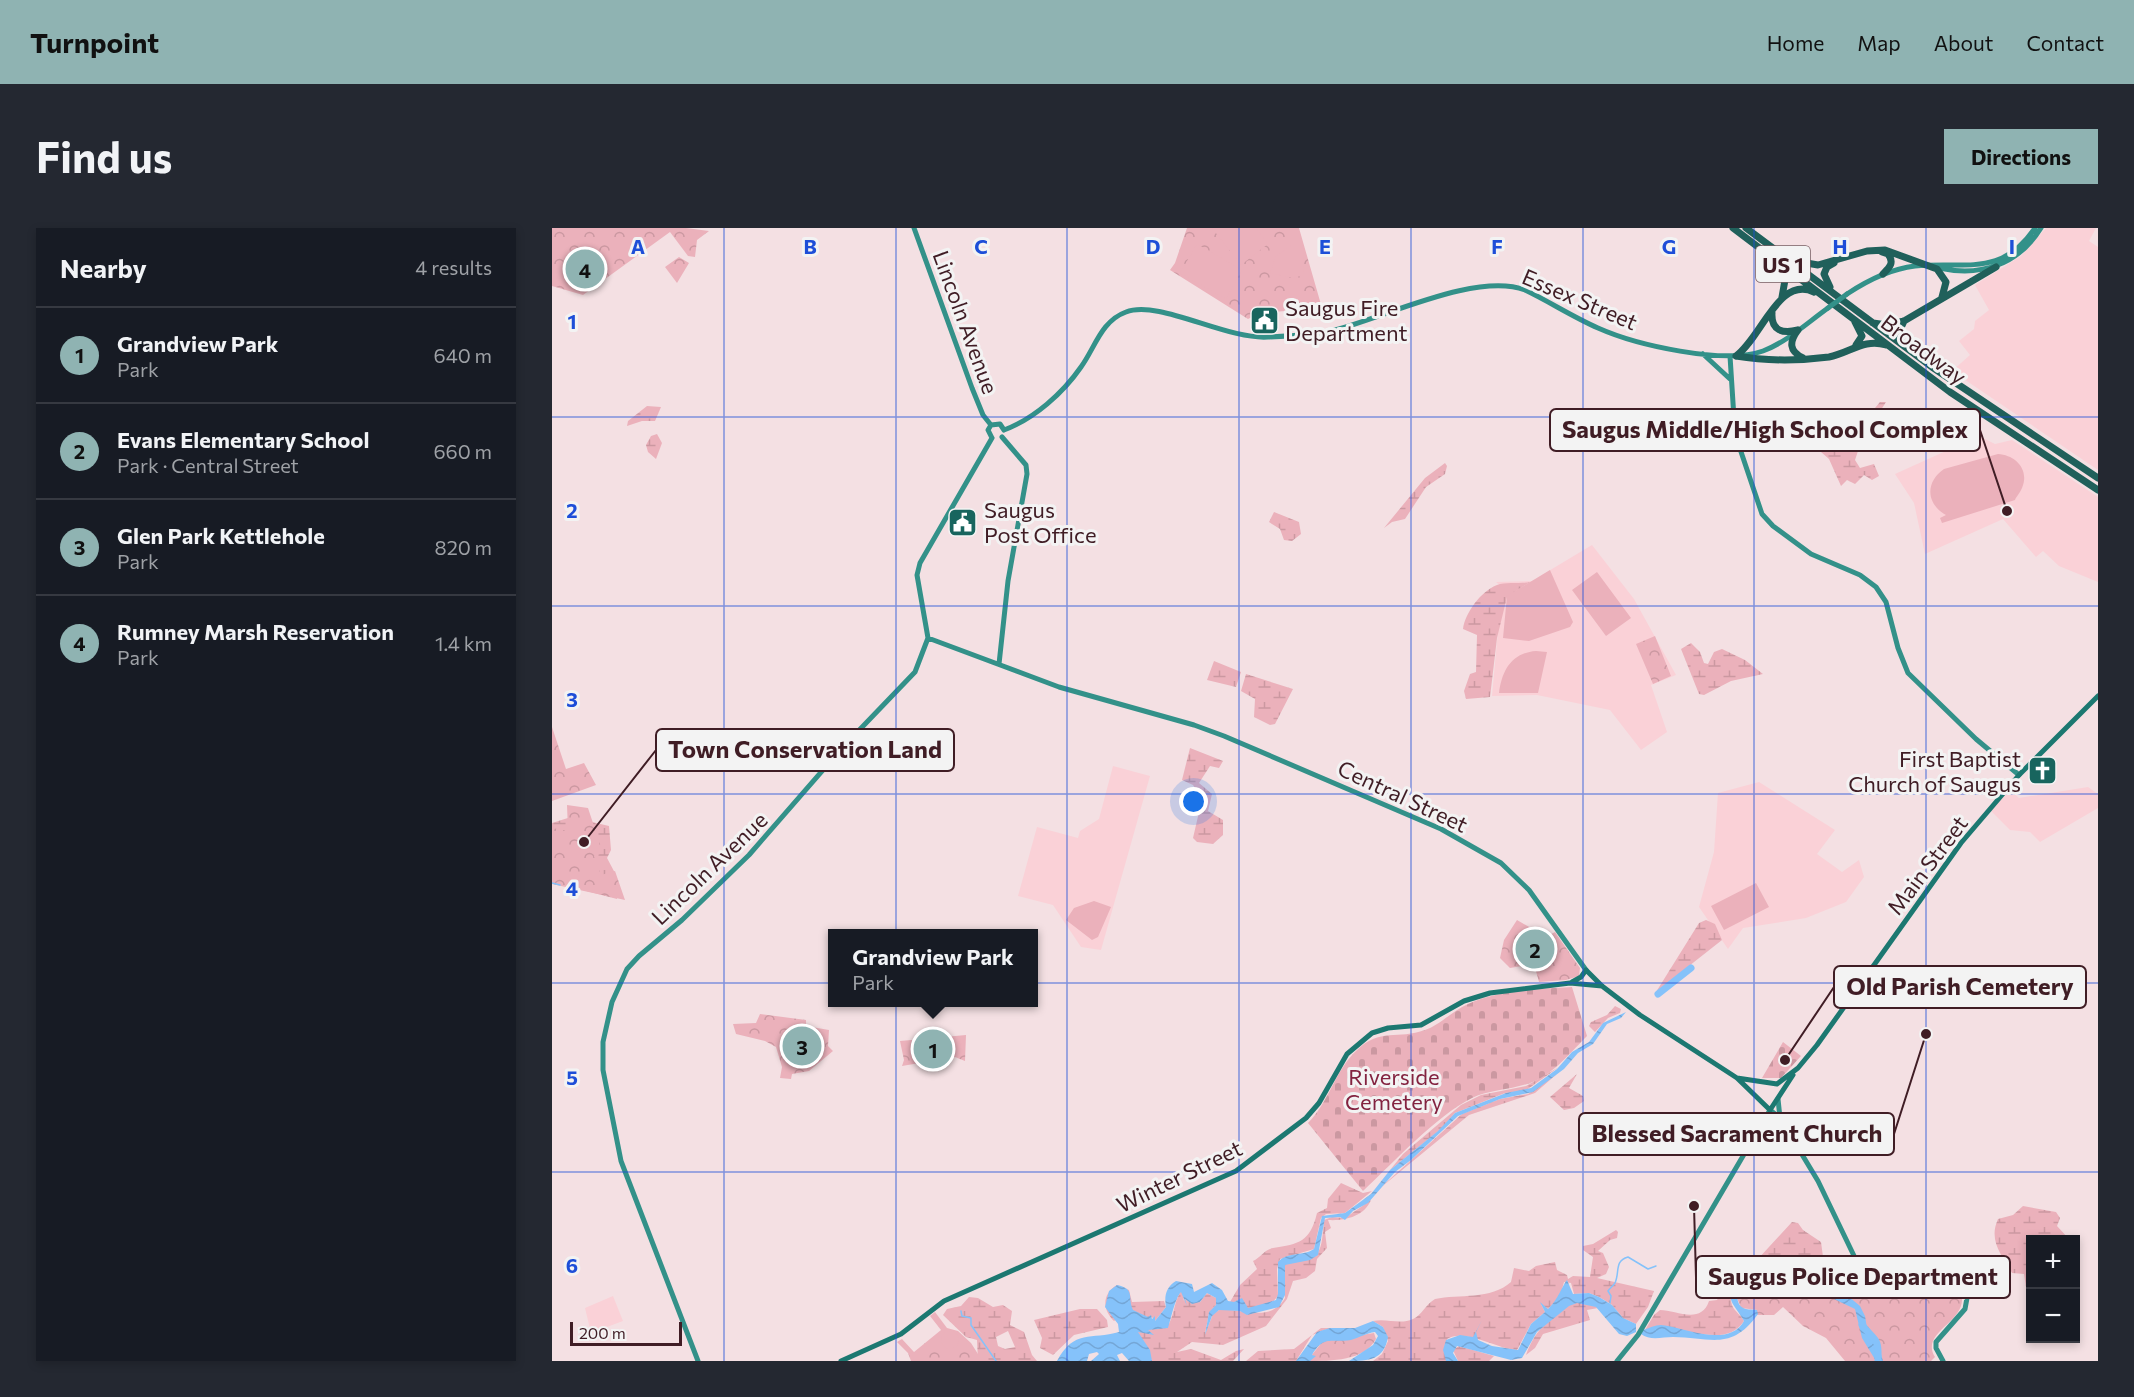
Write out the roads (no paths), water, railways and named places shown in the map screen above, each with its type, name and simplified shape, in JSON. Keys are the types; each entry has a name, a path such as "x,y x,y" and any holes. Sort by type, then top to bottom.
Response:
{"highway":[{"name":"Broadway","path":"1733,228 1950,392 2098,490"},
{"name":"Broadway","path":"1746,228 1789,259 1832,302 1873,322 1903,346 2098,478"},
{"path":"1789,259 1815,265 1878,249 1890,251 1929,266 1945,278 1946,287 1942,297"},
{"path":"1832,302 1824,278 1825,269 1832,264 1875,251 1886,253 1892,263 1883,274"},
{"path":"1772,256 1785,277 1781,299"},
{"path":"1873,322 1887,325 1904,321 1996,267"},
{"path":"1733,356 1749,345 1781,299 1791,290 1800,288 1832,302"},
{"path":"1773,311 1772,320 1776,329 1785,333 1798,330"},
{"path":"1850,315 1862,335 1853,348"},
{"path":"1903,346 1899,332 1904,321"},
{"path":"1798,330 1791,340 1791,347 1803,358"},
{"path":"1733,356 1768,360 1831,356 1870,342 1892,348"}],"main road":[{"name":"Lincoln Avenue","path":"914,228 972,388 983,415 991,425"},
{"name":"Essex Street","path":"1004,430 1031,416 1062,390 1081,367 1108,323 1119,315 1136,309 1152,311 1240,335 1269,337 1333,330 1465,290 1512,287 1525,290 1615,335 1703,354 1733,356 1770,348 1798,330 1832,302 1883,274 1905,268 1968,267 1989,264 2018,249 2035,228"},
{"name":"Essex Street","path":"1929,266 1962,272 1996,267 2023,250 2042,228"},
{"path":"1703,354 1730,379"},
{"path":"1733,356 1730,379 1735,434 1762,514 1773,526 1810,554 1860,575 1876,587 1888,606 1898,648 1908,673 1976,740 2019,775"},
{"path":"992,438 988,430 991,425 1000,424 1004,430 1002,437"},
{"path":"992,438 1002,437"},
{"path":"999,664 1008,581 1027,474 1026,465 1002,437"},
{"path":"928,638 917,575 921,563 992,438"},
{"name":"Lincoln Avenue","path":"699,1361 621,1161 603,1070 603,1042 612,1002 627,969 749,855 843,747 896,694 915,672 928,638"},
{"name":"Central Street","path":"928,638 1083,695 1178,720 1224,736 1452,835 1501,863 1521,881 1586,970 1602,986 1640,1015 1737,1078 1780,1118 1818,1181 1856,1260 1923,1271 1940,1279 1965,1296 1967,1303 1965,1309 1936,1342 1936,1348 1943,1361"},
{"name":"Main Street","path":"1770,1110 1950,858 2019,775 2098,696"},
{"path":"1570,983 1581,977 1586,970"},
{"name":"Winter Street","path":"841,1361 901,1334 944,1301 1236,1171 1306,1118 1318,1103 1347,1054 1372,1033 1388,1028 1421,1025 1464,1001 1484,994 1570,983 1602,986"},
{"name":"Main Street","path":"1771,1084 1781,1082 1798,1068"},
{"path":"1737,1078 1771,1084 1779,1089 1779,1097"},
{"path":"1755,1096 1755,1089 1763,1082"},
{"name":"Central Street","path":"1779,1097 1780,1118"},
{"path":"1617,1361 1638,1335 1770,1110"}],"water":[{"path":"1626,1012 1621,1018 1607,1024 1593,1044 1578,1053 1564,1069 1533,1092 1500,1099 1458,1116 1395,1172 1368,1203 1353,1211 1345,1220 1340,1217 1325,1218 1318,1255 1310,1260 1285,1265 1285,1295 1279,1307 1247,1315 1240,1311 1219,1310 1212,1316 1205,1335 1209,1312 1216,1305 1216,1298 1207,1293 1200,1302 1192,1304 1185,1299 1187,1306 1181,1292 1168,1328 1148,1330 1154,1335 1138,1332 1150,1350 1152,1361 1129,1361 1122,1353 1117,1355 1120,1361 1091,1361 1099,1354 1097,1352 1089,1354 1087,1361 1057,1361 1063,1351 1077,1340 1119,1332 1118,1324 1105,1307 1109,1291 1117,1285 1129,1291 1133,1310 1148,1317 1151,1315 1152,1319 1155,1316 1155,1321 1166,1307 1168,1289 1176,1281 1192,1284 1194,1292 1212,1283 1222,1290 1228,1301 1234,1302 1242,1298 1248,1308 1276,1300 1278,1262 1286,1256 1314,1249 1322,1216 1345,1213 1371,1194 1390,1170 1438,1131 1455,1113 1506,1093 1531,1088 1557,1069 1572,1052 1589,1042 1603,1023"},
{"path":"1753,1270 1771,1276 1818,1273 1837,1292 1848,1296 1860,1306 1865,1316 1868,1334 1880,1351 1883,1361 1876,1361 1862,1338 1855,1309 1834,1299 1818,1282 1809,1277 1786,1284 1760,1278 1744,1280 1737,1297 1739,1304 1743,1308 1757,1310 1758,1314 1739,1334 1729,1338 1709,1340 1652,1338 1641,1334 1643,1330 1661,1325 1717,1335 1728,1334 1737,1329 1744,1321 1731,1300 1731,1291 1738,1276"},
{"path":"1567,1280 1573,1294 1589,1293 1599,1297 1612,1305 1623,1318 1636,1324 1636,1332 1627,1336 1619,1334 1596,1307 1577,1303 1569,1306 1537,1332 1522,1358 1511,1360 1457,1346 1453,1353 1458,1361 1446,1361 1443,1350 1446,1340 1460,1335 1473,1337 1482,1320 1476,1332 1478,1340 1492,1346 1518,1350 1531,1324 1545,1312 1540,1302 1548,1309"},
{"path":"1373,1321 1383,1327 1388,1337 1383,1350 1374,1358 1349,1361 1373,1345 1378,1336 1375,1332 1351,1340 1324,1342 1316,1349 1312,1355 1316,1356 1310,1361 1296,1361 1317,1332 1330,1328 1355,1328"}],"waterway":[{"path":"552,883 560,885"},
{"path":"1658,994 1691,968"},
{"path":"1610,1303 1611,1296 1608,1291 1615,1283 1621,1261 1628,1257 1648,1269 1656,1266"},
{"path":"961,1311 962,1316 971,1318 971,1325 996,1361"},
{"path":"1862,1325 1877,1343 1878,1361"}],"place":[{"name":"Rumney Marsh Reservation","path":"585,269"},
{"name":"Saugus Fire Department","path":"1264,320"},
{"name":"Saugus Middle/High School Complex","path":"2007,511"},
{"name":"Saugus Post Office","path":"963,522"},
{"name":"First Baptist Church of Saugus","path":"2042,771"},
{"name":"Town Conservation Land","path":"584,842"},
{"name":"Evans Elementary School","path":"1535,949"},
{"name":"Blessed Sacrament Church","path":"1926,1034"},
{"name":"Glen Park Kettlehole","path":"802,1046"},
{"name":"Grandview Park","path":"933,1049"},
{"name":"Old Parish Cemetery","path":"1785,1060"},
{"name":"Saugus Police Department","path":"1694,1206"}],"park label":[{"name":"Riverside Cemetery","path":"1394,1088"}]}
